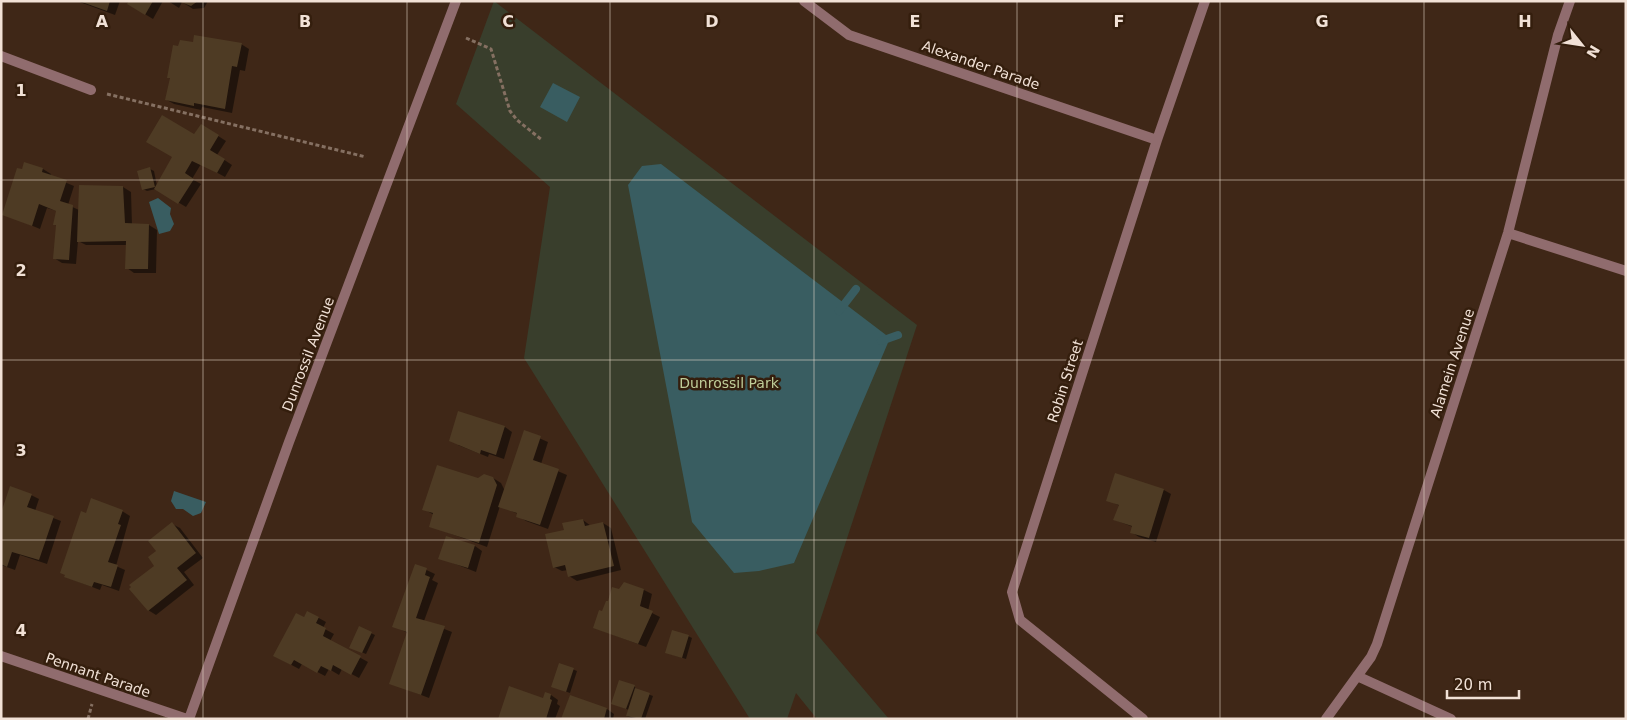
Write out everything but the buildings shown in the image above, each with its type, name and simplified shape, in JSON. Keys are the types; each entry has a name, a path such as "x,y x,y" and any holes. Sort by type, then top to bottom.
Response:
{"street":[{"name":"Dunrossil Avenue","path":"188,719 288,442 414,118 456,1"},
{"name":"Alexander Parade","path":"804,1 818,6 849,35 1156,140"},
{"name":"Robin Street","path":"1143,719 1020,620 1012,592 1156,140 1205,1"},
{"name":"Alamein Avenue","path":"1326,719 1377,644 1508,233 1558,35 1570,1"},
{"path":"1,56 91,90"},
{"path":"1508,233 1626,271"},
{"name":"Pennant Parade","path":"1,656 188,719"},
{"path":"1357,676 1451,719"}],"path":[{"path":"466,38 491,49 510,111 517,120 542,140"},
{"path":"91,90 366,157"}],"green space":[{"name":"Dunrossil Park","path":"494,1 917,325 816,633 889,719 817,719 796,693 787,719 750,719 524,358 550,187 456,104"}],"water":[{"path":"553,83 580,97 567,122 540,107"},
{"path":"661,164 890,338 794,563 759,571 734,573 692,522 628,185 642,166"},
{"path":"158,198 171,208 170,214 174,224 170,231 159,234 149,202"},
{"path":"174,491 206,502 201,513 193,516 183,509 176,509 171,501"}],"waterway":[{"path":"839,311 856,289"},
{"path":"881,341 898,335"}]}
